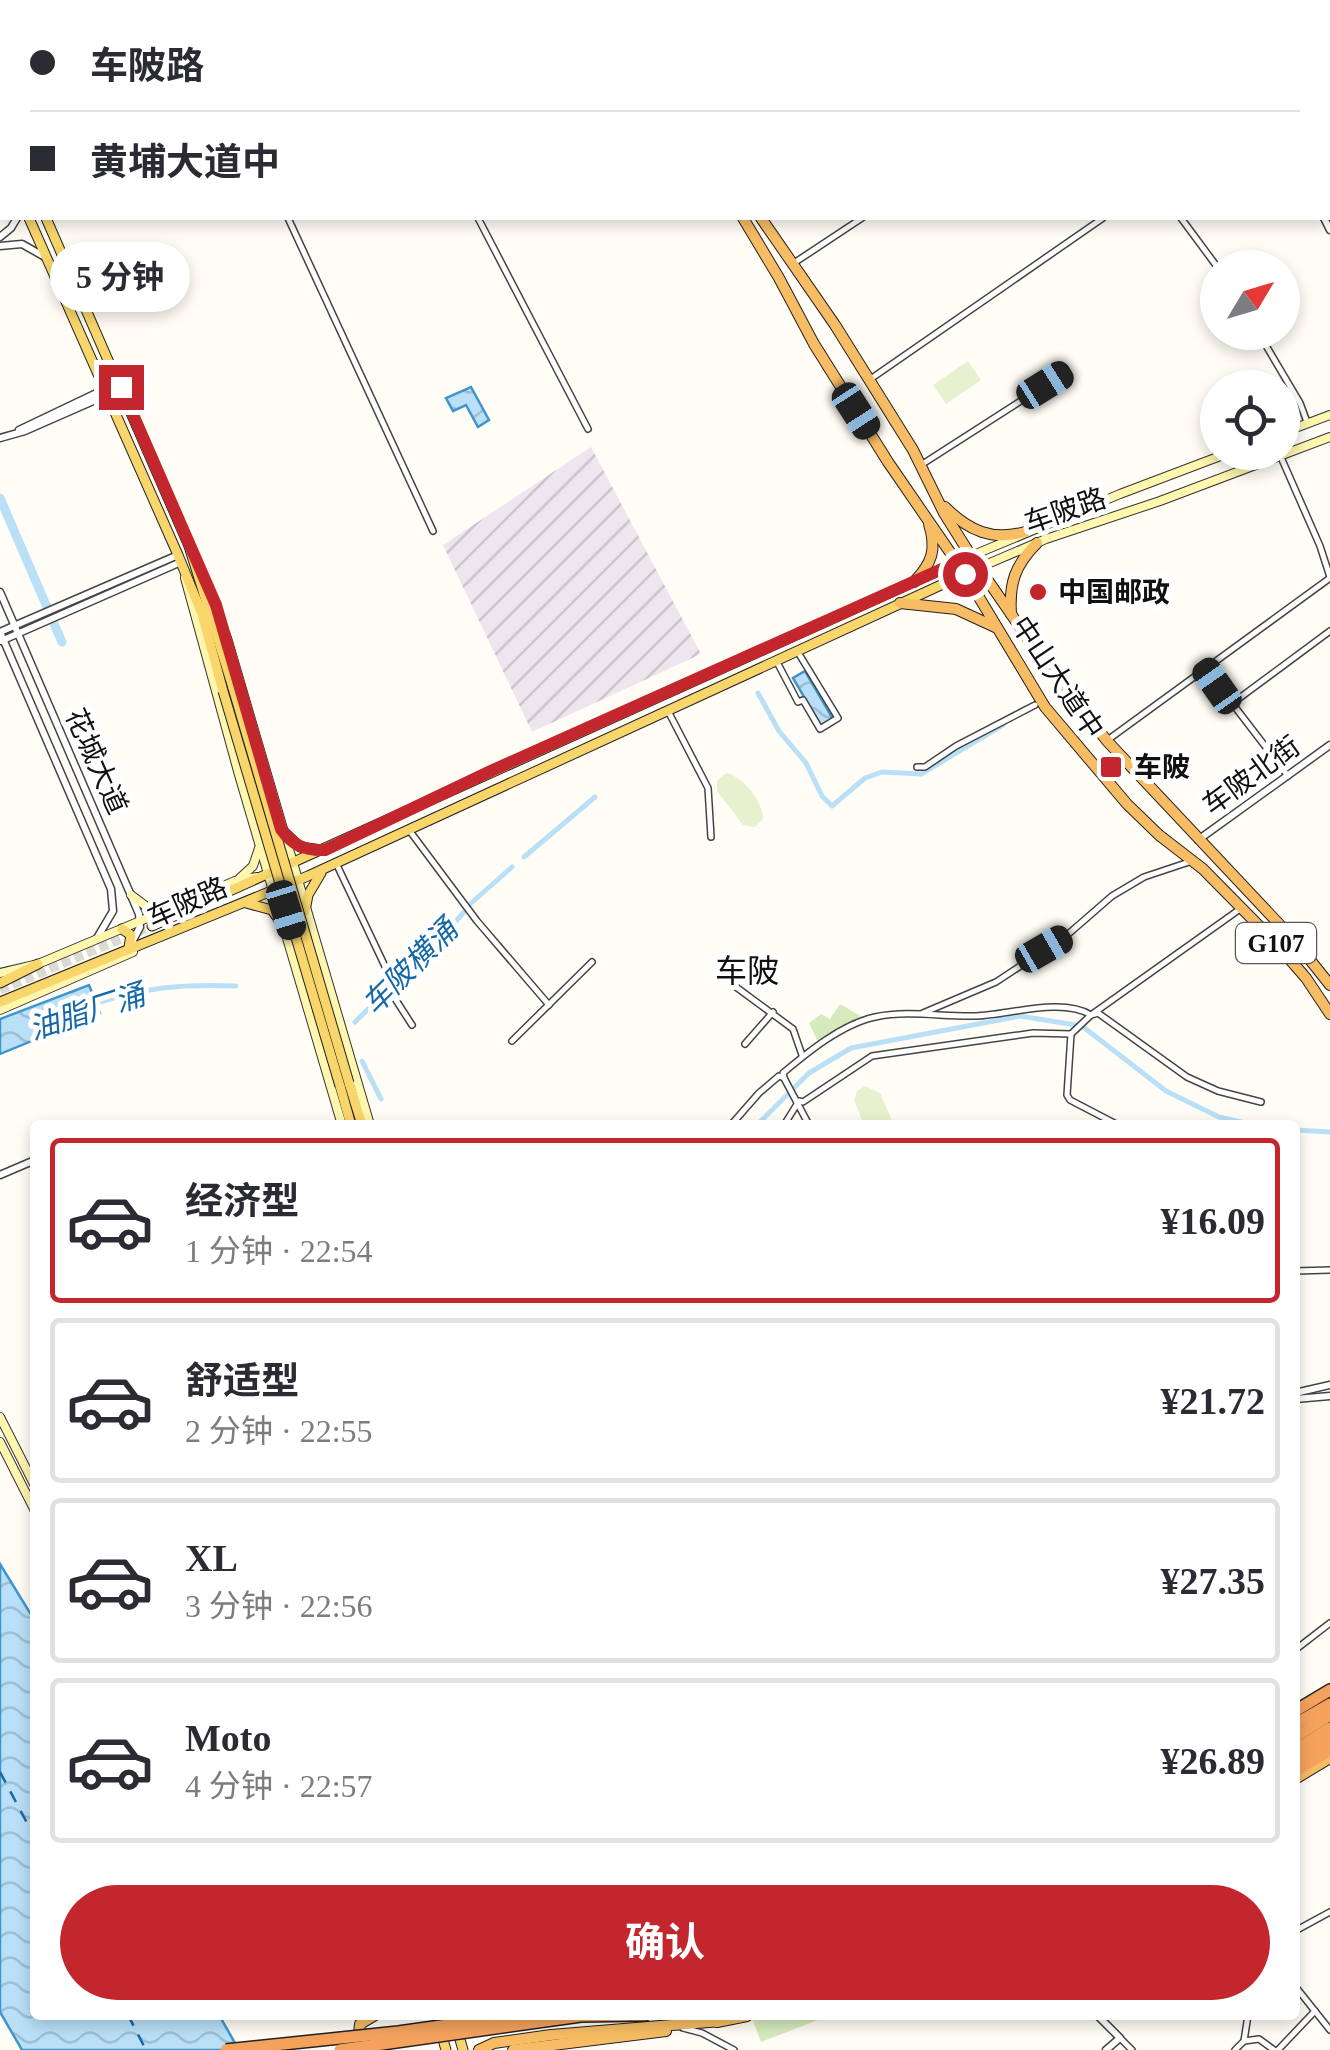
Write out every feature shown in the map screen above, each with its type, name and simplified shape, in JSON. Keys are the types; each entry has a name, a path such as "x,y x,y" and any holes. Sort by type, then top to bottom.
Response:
{"highway":[{"name":"中山大道中","path":"744,220 814,344 958,563 1045,707 1088,761 1154,830 1193,860 1299,968 1330,1014"},
{"name":"G107","path":"762,220 869,380 971,556"},
{"path":"934,493 957,518 980,532 1000,537 1025,532"},
{"path":"914,582 934,553 923,509"},
{"path":"944,542 954,541 958,535"},
{"path":"1011,615 1012,578 1023,557 1037,543"},
{"name":"中山大道中","path":"971,556 1106,741 1296,941 1330,984"},
{"path":"978,596 985,589 994,591"},
{"path":"900,603 956,609 999,630"},
{"path":"1300,1699 1330,1681"},
{"path":"1300,1716 1330,1695"},
{"path":"1300,1735 1330,1716"},
{"path":"1300,1747 1330,1728"},
{"path":"1300,1759 1330,1740"},
{"path":"1300,1768 1330,1750"},
{"path":"1300,1777 1330,1758"},
{"path":"360,2050 357,2030 364,2020"},
{"path":"474,2020 478,2038 494,2044"},
{"path":"226,2050 483,2020"},
{"path":"340,2050 555,2020"},
{"path":"513,2050 593,2042 726,2020"},
{"path":"479,2050 494,2044 576,2032 721,2021"}],"main road":[{"path":"30,220 181,562 228,690"},
{"path":"47,220 222,623 292,865 276,879 245,886 152,926"},
{"path":"1300,427 1330,415"},
{"path":"128,442 138,444 142,435"},
{"name":"车陂路","path":"1300,448 1330,436"},
{"path":"1198,466 1192,478 1204,485"},
{"name":"车陂路","path":"0,1010 238,904 292,865 493,770 1025,532 1198,466"},
{"name":"车陂路","path":"0,974 38,964 235,882 276,879 336,864 978,568 1037,543 1243,470"},
{"path":"1152,482 1164,489 1160,501"},
{"path":"152,494 156,485 165,487"},
{"path":"190,546 276,879 344,1084 360,1120"},
{"path":"181,562 259,844 276,879 305,911 368,1120"},
{"path":"738,660 735,671 745,676"},
{"path":"707,674 716,679 714,690"},
{"path":"241,782 255,786 266,776"},
{"path":"253,825 267,828 278,818"},
{"path":"281,829 300,846 327,849 328,858 336,864"},
{"path":"235,882 252,866 259,844"},
{"path":"305,911 310,888 325,868"},
{"path":"276,879 284,930"},
{"path":"131,895 146,907 166,910"},
{"path":"238,904 265,906 277,914 341,1120"},
{"path":"284,930 295,923 309,924"},
{"path":"122,929 131,935 130,946"},
{"path":"0,1002 130,946 160,938"},
{"path":"293,958 304,950 318,952"},
{"path":"0,983 38,964"},
{"path":"344,1084 350,1120"},
{"path":"0,1418 30,1476"},
{"path":"0,1442 30,1497"},
{"path":"437,2020 446,2050"},
{"path":"455,2020 463,2050"}],"street":[{"path":"289,220 433,531"},
{"path":"479,220 588,429"},
{"path":"791,265 859,220"},
{"path":"869,380 1100,220"},
{"path":"1183,220 1205,250"},
{"path":"0,246 22,244 48,261"},
{"path":"1269,350 1308,424"},
{"path":"921,465 1066,372"},
{"path":"0,438 18,431 22,425 106,392"},
{"path":"1106,741 1330,578 1286,470"},
{"path":"1,637 181,562"},
{"name":"花城大道","path":"0,592 141,921"},
{"path":"1230,704 1330,632"},
{"name":"花城大道","path":"1,637 111,889 113,911 96,940"},
{"path":"778,664 798,702 803,700 820,729 838,718 799,654"},
{"path":"1204,668 1289,776"},
{"path":"917,766 925,767 1035,704"},
{"path":"668,711 708,788 711,837"},
{"name":"车陂北街","path":"1198,840 1330,745"},
{"path":"409,830 477,921 549,1005"},
{"path":"808,1120 783,1073 802,1055 873,1017 923,1012 996,982 1066,936 1112,896 1144,878 1193,860"},
{"path":"336,864 391,980 394,997 412,1024"},
{"path":"1108,1120 1070,1100 1071,1034 1091,1015 1242,908"},
{"path":"130,946 141,921"},
{"path":"512,1041 592,962"},
{"path":"736,987 793,1028 802,1055"},
{"path":"923,1012 937,1017 1045,1008 1098,1013 1186,1077 1261,1102"},
{"path":"745,1044 773,1012"},
{"path":"787,1120 799,1102 858,1064 884,1053 1032,1033 1071,1034"},
{"path":"736,1120 758,1092 779,1076 784,1078"},
{"path":"0,1176 30,1162"},
{"path":"1300,1271 1330,1270"},
{"path":"1300,1394 1330,1384"},
{"path":"1300,1396 1330,1396"},
{"path":"1300,1646 1330,1623"},
{"path":"1300,1928 1330,1912"},
{"path":"1300,1992 1330,2030"},
{"path":"1234,2050 1244,2041 1259,2039 1276,2050 1315,2011"},
{"path":"1102,2020 1132,2050"},
{"path":"1244,2041 1247,2020"},
{"path":"684,2028 734,2050"},
{"path":"1106,2050 1120,2038"}],"shaded area":[{"path":"591,447 701,654 532,732 443,545"}],"green space":[{"path":"968,361 981,380 946,404 933,385"},
{"path":"726,773 745,784 756,798 763,819 755,827 743,825 717,791 717,781"},
{"path":"840,1004 864,1018 818,1042 809,1023 821,1014 830,1019"},
{"path":"865,1086 880,1093 892,1120 862,1120 854,1100 857,1091"},
{"path":"753,2020 818,2020 761,2042"}],"water":[{"path":"471,387 489,420 478,427 466,405 453,411 446,398"},
{"path":"805,671 833,719 821,726 793,678"},
{"path":"89,985 100,1013 0,1054 0,1019"},
{"path":"0,1564 30,1613 30,2020 222,2020 239,2050 22,2050 0,2012"}],"waterway":[{"path":"0,498 62,642"},
{"name":"车陂横涌","path":"758,693 779,731 806,763 822,796 832,806 865,778 882,772 921,774 1003,725"},
{"name":"车陂横涌","path":"524,857 595,797"},
{"name":"车陂横涌","path":"469,905 512,867"},
{"name":"车陂横涌","path":"355,1022 465,911"},
{"name":"油脂厂涌","path":"92,1005 163,988 236,986"},
{"path":"762,1120 809,1073 851,1048 1020,1016 1082,1026 1166,1091 1232,1120"},
{"name":"车陂横涌","path":"362,1061 381,1099"},
{"path":"1300,1130 1330,1132"}],"ferry route":[{"path":"0,1772 30,1829"},
{"path":"131,2020 146,2050"}],"tunnel":[{"path":"0,990 152,926"}],"place":[{"name":"中国邮政","path":"1038,592"},
{"name":"车陂","path":"1111,767"}],"district":[{"name":"车陂","path":"747,971"}],"route":[{"path":"121,387 216,605 281,829 304,848 325,850 493,770 971,556 978,568 965,574"}]}
